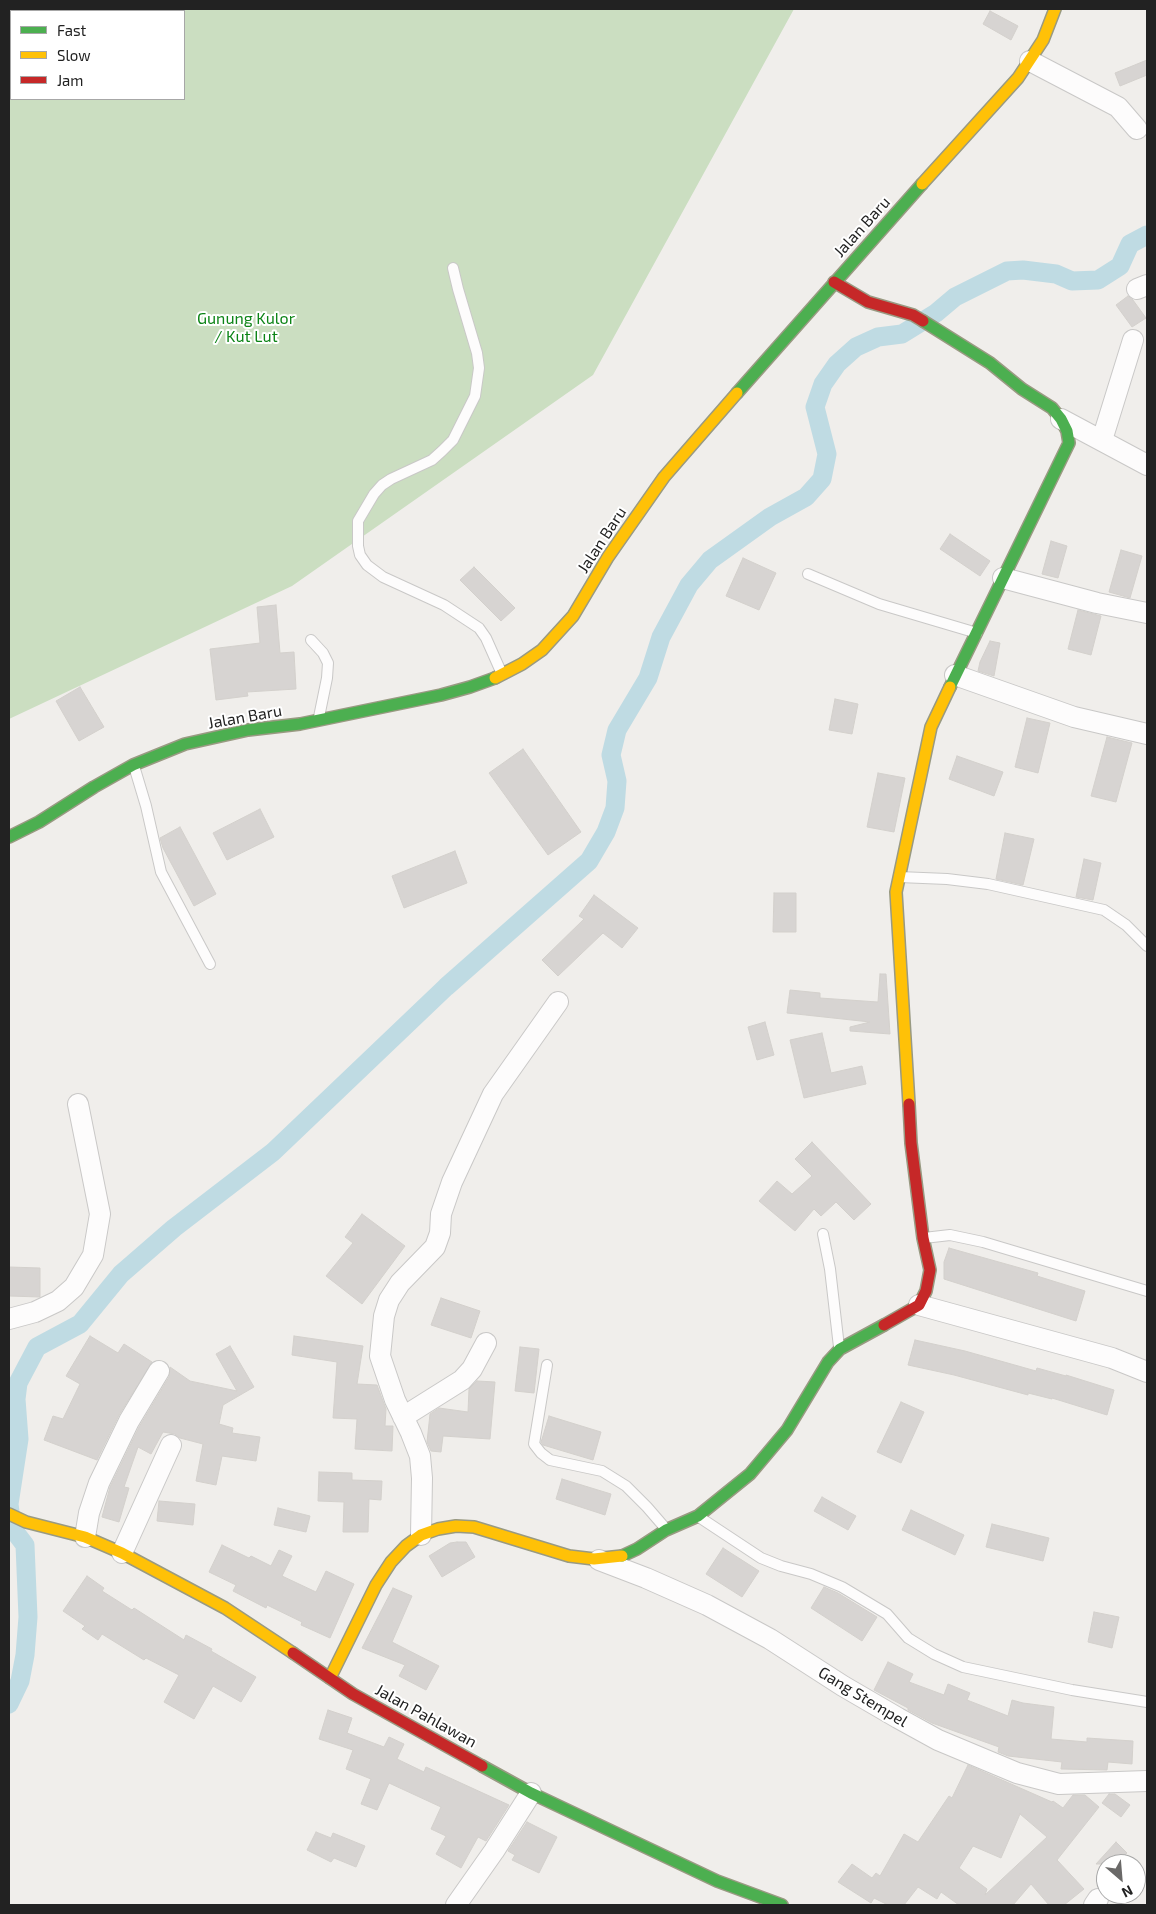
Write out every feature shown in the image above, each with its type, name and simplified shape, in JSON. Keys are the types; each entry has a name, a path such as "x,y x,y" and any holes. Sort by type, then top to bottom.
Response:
{"street":[{"name":"Jalan Baru","path":"9,838 134,765 185,744 248,730 300,724 441,696 502,674 542,650 574,616 608,557 664,477 834,282 1018,78 1043,40 1055,9"},
{"path":"1030,61 1118,107 1137,129"},
{"path":"330,1678 376,1585 390,1562 421,1535 438,1529 474,1527 569,1556 594,1559 622,1556 637,1549 666,1530 698,1516 750,1474 787,1430 828,1362 840,1349 919,1305 926,1291 930,1270 923,1238 912,1143 896,892 898,877 912,822 931,727 1069,443 1067,431 1061,419 1052,408 1022,389 990,364 913,314 884,308 868,302 834,282"},
{"path":"1102,440 1133,340"},
{"path":"1061,419 1147,465"},
{"path":"1003,578 1097,603 1147,613"},
{"path":"955,675 1074,717 1147,734"},
{"path":"421,1535 422,1478 420,1456 395,1400 380,1356 384,1316 389,1300 400,1283 436,1247 440,1233 441,1214 452,1182 493,1094 558,1002"},
{"path":"9,1319 36,1312 58,1302 74,1287 93,1255 100,1214 78,1104"},
{"path":"919,1305 1112,1358 1147,1372"},
{"path":"403,1417 462,1380 472,1369 486,1343"},
{"path":"76,1535 89,1513 99,1482 129,1421 159,1371"},
{"path":"122,1553 171,1445"},
{"name":"Jalan Pahlawan","path":"9,1514 26,1522 76,1535 122,1553 225,1608 353,1694 531,1793 717,1881 779,1905"},
{"name":"Gang Stempel","path":"594,1559 646,1578 707,1604 770,1639 842,1686 938,1740 1017,1772 1059,1784 1147,1781"},
{"path":"456,1905 494,1851 531,1793"}],"lane":[{"path":"453,268 477,353 479,368 475,396 453,440 442,451 432,460 391,479 374,494 358,520 358,546 360,555 367,565 383,577 444,605 479,628 486,638 502,674"},
{"path":"808,574 878,604 977,633"},
{"path":"311,640 323,653 328,663 319,720"},
{"path":"134,765 161,872 210,964"},
{"path":"898,877 947,879 988,884 1104,910 1126,925 1147,946"},
{"path":"823,1234 830,1269 840,1349"},
{"path":"923,1238 950,1235 983,1242 1147,1291"},
{"path":"547,1365 534,1444 550,1460 602,1471 626,1486 666,1530"},
{"path":"698,1516 761,1558 781,1566 811,1574 842,1587 887,1614 908,1638 934,1654 963,1667 1072,1690 1147,1702"}],"green space":[{"name":"Gunung Kulor / Kut Lut","path":"9,9 794,9 593,375 292,586 9,719"}],"building":[{"path":"990,11 1018,26 1011,40 983,24"},
{"path":"1147,60 1147,75 1120,86 1115,73"},
{"path":"1128,296 1146,318 1132,327 1116,305"},
{"path":"950,534 990,561 980,576 940,549"},
{"path":"1051,541 1067,546 1058,578 1042,574"},
{"path":"1121,550 1142,556 1130,598 1109,592"},
{"path":"743,558 776,573 759,610 726,596"},
{"path":"474,567 515,608 501,621 460,580"},
{"path":"276,605 280,653 294,652 296,689 247,692 248,696 216,700 210,649 260,643 257,607"},
{"path":"1078,610 1101,616 1091,655 1068,649"},
{"path":"990,641 1000,643 994,676 978,671"},
{"path":"80,687 104,727 79,741 56,701"},
{"path":"835,699 858,704 852,734 829,730"},
{"path":"1027,718 1050,723 1038,773 1015,767"},
{"path":"1107,737 1132,743 1116,802 1091,796"},
{"path":"523,749 581,832 548,855 489,773"},
{"path":"957,756 1003,772 994,796 949,779"},
{"path":"878,773 905,778 894,832 867,827"},
{"path":"260,809 274,837 227,860 213,833"},
{"path":"180,827 216,894 194,906 163,848 160,838"},
{"path":"1005,833 1034,839 1023,885 996,879"},
{"path":"455,851 467,883 404,908 392,876"},
{"path":"1084,859 1101,863 1093,900 1076,897"},
{"path":"774,893 796,893 796,932 773,932"},
{"path":"594,895 638,928 622,948 603,933 558,976 542,960 584,919 579,916"},
{"path":"880,974 886,974 890,1034 850,1031 850,1027 870,1022 787,1013 790,990 820,993 820,998 878,1002"},
{"path":"765,1022 774,1055 757,1060 748,1027"},
{"path":"822,1033 831,1073 862,1066 866,1084 804,1098 790,1040"},
{"path":"812,1142 871,1204 854,1220 836,1202 821,1216 814,1209 795,1231 759,1201 777,1181 792,1194 812,1176 795,1159"},
{"path":"362,1214 405,1246 362,1304 326,1276 353,1243 345,1237"},
{"path":"949,1248 1038,1273 1037,1276 1085,1291 1076,1321 944,1279 944,1262"},
{"path":"9,1267 40,1268 40,1297 9,1296"},
{"path":"441,1298 480,1311 471,1338 431,1325"},
{"path":"90,1336 118,1353 124,1344 152,1362 119,1415 97,1460 44,1440 53,1416 63,1419 80,1384 66,1376"},
{"path":"294,1336 363,1346 357,1384 377,1385 386,1409 385,1426 393,1426 392,1451 355,1449 357,1419 333,1418 337,1362 292,1355"},
{"path":"915,1340 965,1351 1036,1371 1037,1368 1066,1375 1114,1390 1107,1415 1052,1398 1028,1393 1028,1395 908,1365"},
{"path":"230,1346 254,1387 223,1405 219,1424 233,1428 232,1433 260,1437 256,1461 222,1456 216,1485 196,1481 203,1444 180,1438 175,1434 163,1432 151,1454 138,1447 124,1487 129,1488 119,1522 102,1517 110,1487 139,1427 169,1377 170,1367 190,1381 237,1391 216,1354"},
{"path":"520,1347 539,1349 534,1393 515,1391"},
{"path":"477,1381 495,1382 490,1439 443,1436 441,1452 431,1451 427,1442 430,1414 439,1408 468,1412 469,1389"},
{"path":"901,1402 924,1412 901,1463 877,1452"},
{"path":"549,1416 601,1432 593,1460 543,1445 541,1442"},
{"path":"319,1472 352,1473 352,1480 382,1481 381,1500 369,1499 368,1532 343,1532 344,1502 318,1501"},
{"path":"562,1479 611,1494 605,1515 556,1499"},
{"path":"822,1497 856,1516 848,1530 814,1511"},
{"path":"159,1501 195,1504 193,1525 157,1521"},
{"path":"278,1508 310,1516 306,1532 274,1525"},
{"path":"911,1510 964,1535 955,1555 902,1530"},
{"path":"992,1524 1049,1538 1043,1561 986,1547"},
{"path":"466,1542 475,1557 442,1577 429,1556 450,1543"},
{"path":"222,1545 271,1566 279,1550 292,1556 282,1576 316,1592 326,1571 354,1584 330,1638 301,1625 302,1622 267,1605 266,1608 233,1591 236,1585 209,1572"},
{"path":"723,1548 759,1571 742,1597 706,1574"},
{"path":"87,1576 104,1588 102,1591 132,1610 134,1608 184,1640 186,1635 212,1649 211,1651 256,1677 241,1702 213,1686 194,1719 164,1702 179,1675 146,1658 144,1660 102,1634 98,1640 82,1629 85,1626 63,1611"},
{"path":"824,1587 838,1593 877,1617 862,1641 811,1608"},
{"path":"393,1588 412,1596 392,1642 439,1666 426,1690 399,1676 405,1665 362,1648"},
{"path":"1094,1612 1119,1617 1112,1648 1088,1642"},
{"path":"888,1662 913,1674 909,1682 944,1695 948,1684 970,1693 967,1700 1008,1716 1012,1700 1054,1707 1051,1739 1087,1742 1087,1738 1133,1741 1132,1764 1108,1762 1107,1770 1061,1769 1062,1762 1008,1756 998,1752 999,1747 932,1723 874,1690"},
{"path":"328,1710 352,1718 347,1733 384,1747 389,1737 404,1744 397,1759 424,1772 426,1767 509,1805 486,1841 478,1837 461,1868 436,1854 446,1836 431,1829 441,1807 389,1783 377,1810 361,1804 371,1779 346,1769 353,1750 319,1739"},
{"path":"968,1765 1053,1801 1063,1808 1073,1795 1085,1795 1099,1807 1057,1860 1084,1889 1064,1905 1049,1905 1031,1884 1013,1905 959,1905 941,1892 937,1899 918,1887 904,1905 888,1905 874,1898 871,1903 838,1882 852,1864 872,1878 876,1873 880,1876 904,1834 918,1842 949,1796 952,1798","holes":["1020,1814 1047,1837 985,1895 987,1889 959,1868 973,1846 1001,1858"]},
{"path":"1109,1794 1115,1794 1130,1805 1121,1817 1102,1803"},
{"path":"527,1822 557,1837 539,1873 512,1860 515,1855 508,1851"},
{"path":"316,1832 331,1838 333,1833 365,1846 356,1867 334,1858 331,1862 307,1850"},
{"path":"1116,1842 1127,1853 1126,1854 1105,1854"}],"waterway":[{"path":"9,1704 20,1681 25,1655 28,1617 25,1545 12,1528 9,1504 19,1439 16,1399 18,1383 37,1347 80,1324 121,1274 174,1228 273,1152 446,987 589,861 606,832 615,808 617,781 611,755 617,730 648,678 661,637 689,585 710,560 770,517 806,497 822,479 827,454 815,407 823,384 837,364 856,347 878,337 902,334 936,313 955,297 1007,271 1023,270 1056,274 1072,281 1098,280 1120,266 1130,244 1147,235"}],"traffic: fast":[{"path":"737,393 922,184"},
{"path":"923,321 990,363 1022,389 1052,408 1061,419 1067,431 1069,443 950,687"},
{"path":"9,837 39,822 133,765 185,744 248,730 300,724 441,695 495,678"},
{"path":"622,1556 637,1549 666,1530 698,1516 750,1474 787,1430 828,1362 840,1349 884,1325"},
{"path":"482,1766 531,1793 717,1881 782,1905"}],"traffic: slow":[{"path":"922,184 1018,78 1043,40 1055,9"},
{"path":"495,678 522,664 542,650 573,616 608,557 664,477 737,393"},
{"path":"909,1104 896,892 931,727 950,687"},
{"path":"9,1514 26,1522 85,1537 122,1553 225,1608 293,1653"},
{"path":"330,1678 376,1585 391,1562 406,1546 421,1535 438,1529 456,1526 474,1527 569,1556 594,1559 622,1556"}],"traffic: jam":[{"path":"834,282 868,302 913,315 923,321"},
{"path":"884,1325 919,1305 926,1291 930,1270 923,1238 911,1143 909,1104"},
{"path":"293,1653 353,1694 482,1766"}]}
